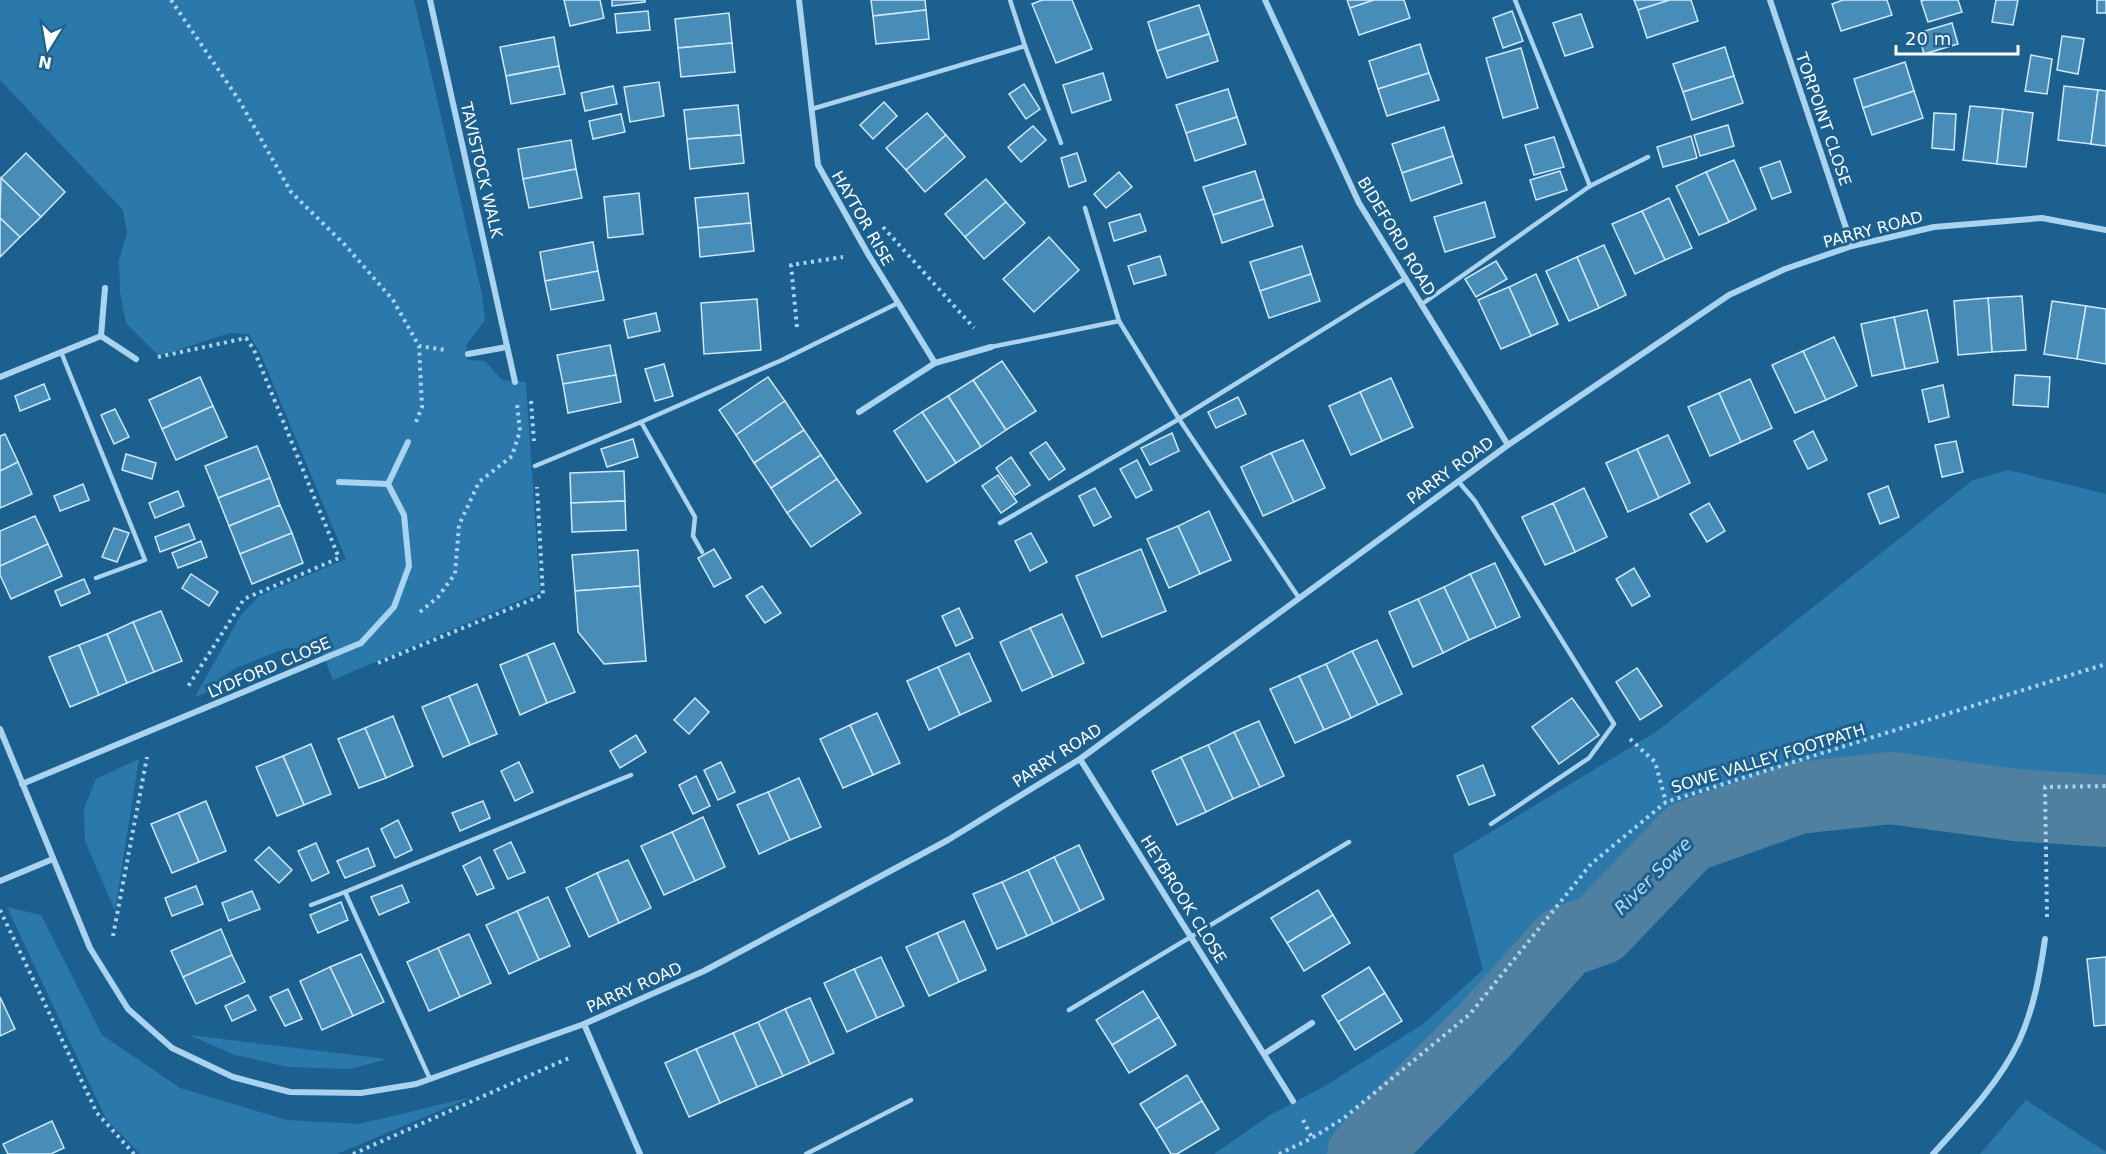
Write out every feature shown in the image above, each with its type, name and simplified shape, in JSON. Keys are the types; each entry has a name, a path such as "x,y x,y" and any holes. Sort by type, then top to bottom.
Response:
{"street":[{"name":"TAVISTOCK WALK","path":"430,0 515,382"},
{"name":"HAYTOR RISE","path":"799,0 818,165 868,254 935,363"},
{"name":"BIDEFORD ROAD","path":"1265,0 1359,204 1508,445"},
{"name":"TORPOINT CLOSE","path":"1770,0 1852,246"},
{"name":"PARRY ROAD","path":"0,729 90,948 128,1009 172,1048 233,1077 290,1092 361,1093 416,1084 584,1024 704,971 833,904 948,840 1080,759 1508,445 1729,295 1785,269 1852,246 1934,227 2042,218 2106,230"},
{"path":"101,336 105,288"},
{"path":"0,377 101,336"},
{"path":"101,336 136,359"},
{"path":"468,354 507,347"},
{"path":"859,412 935,363 991,348"},
{"path":"339,482 388,484 408,442"},
{"name":"LYDFORD CLOSE","path":"22,784 361,643 394,607 409,566 404,515 388,484"},
{"name":"HEYBROOK CLOSE","path":"1080,759 1293,1101"},
{"path":"0,881 53,859"},
{"path":"1933,1154 1996,1077 2019,1042 2038,986 2045,939"},
{"path":"1264,1054 1312,1023"},
{"path":"584,1024 640,1154"}],"lane":[{"path":"1010,0 1061,143"},
{"path":"1515,0 1590,186"},
{"path":"812,109 1025,46"},
{"path":"1422,304 1590,186 1648,157"},
{"path":"1085,208 1119,321 1179,419 1299,598"},
{"path":"1000,523 1179,419 1406,278"},
{"path":"535,466 641,422 800,351 898,303"},
{"path":"991,348 1119,321"},
{"path":"61,352 145,560 96,578"},
{"path":"641,422 695,517 693,536 702,552"},
{"path":"1458,481 1475,501 1614,724 1589,758 1491,824"},
{"path":"311,905 631,775"},
{"path":"1069,1010 1349,842"},
{"path":"345,892 430,1079"},
{"path":"806,1154 912,1100"}],"path":[{"path":"171,0 239,100 291,192 345,244 393,300 419,346 422,407 408,442"},
{"path":"880,223 991,348"},
{"path":"800,351 791,265 868,254"},
{"path":"136,359 246,338 254,350 339,558 244,599 182,695 168,723"},
{"path":"419,346 468,354"},
{"path":"411,619 438,597 454,574 459,525 479,482 512,456 520,431 515,382"},
{"path":"368,667 543,595 530,391"},
{"name":"SOWE VALLEY FOOTPATH","path":"1279,1154 1312,1138 1344,1118 1470,1014 1591,864 1666,802 2106,664"},
{"path":"1614,724 1655,762 1666,802"},
{"path":"106,972 152,729"},
{"path":"2045,939 2048,840 2045,787 2106,786"},
{"path":"0,910 97,1113 134,1154"},
{"path":"353,1154 594,1047"}],"shaded area":[{"path":"0,0 414,0 482,294 485,320 466,345 467,360 485,361 502,380 526,382 540,592 333,680 320,647 287,648 234,669 220,679 211,691 195,697 241,615 259,596 346,559 261,355 249,334 230,333 159,356 126,323 120,292 119,260 127,233 123,210 0,80"},
{"path":"2008,470 2106,494 2106,801 2067,800 2019,788 1890,771 1845,781 1798,786 1692,815 1670,830 1612,891 1597,917 1557,933 1476,1028 1360,1143 1343,1154 1214,1154 1270,1115 1325,1086 1423,1024 1483,970 1453,855 1656,732 1973,480"},
{"path":"139,759 115,911 85,841 84,809 96,779"},
{"path":"7,907 41,915 102,1035 180,1088 287,1120 359,1124 472,1097 337,1154 140,1154 106,1119"},
{"path":"189,1035 387,1059 350,1069 288,1067 235,1055"},
{"path":"2026,1100 2106,1152 2106,1154 1980,1154"}],"building":[{"path":"564,0 600,0 604,18 570,26"},
{"path":"612,0 645,0 645,2 612,6"},
{"path":"871,0 925,0 926,10 873,16"},
{"path":"1042,0 1072,0 1092,49 1056,63 1032,4"},
{"path":"1347,0 1374,0 1350,8"},
{"path":"1374,0 1404,0 1410,18 1359,35 1350,8"},
{"path":"1634,0 1670,0 1638,10"},
{"path":"1670,0 1691,0 1698,21 1647,38 1638,10"},
{"path":"1843,0 1887,0 1892,15 1841,31 1832,4"},
{"path":"1958,0 1962,12 1928,22 1921,1"},
{"path":"1996,0 2018,0 2013,25 1992,22"},
{"path":"2097,0 2106,0 2106,13 2097,13"},
{"path":"1199,5 1209,34 1157,51 1148,22"},
{"path":"926,10 929,39 876,44 873,16"},
{"path":"648,11 650,30 617,33 615,14"},
{"path":"1512,11 1523,41 1503,48 1493,18"},
{"path":"729,13 732,43 678,48 675,19"},
{"path":"1581,14 1593,47 1565,56 1553,23"},
{"path":"1952,23 1958,44 1924,54 1918,33"},
{"path":"1209,34 1218,61 1167,78 1157,51"},
{"path":"2062,36 2084,39 2078,74 2057,70"},
{"path":"554,37 559,66 506,76 500,47"},
{"path":"732,43 735,72 681,77 678,48"},
{"path":"1420,44 1429,73 1378,89 1369,61"},
{"path":"1725,47 1734,76 1683,92 1673,64"},
{"path":"1521,48 1538,108 1503,118 1486,58"},
{"path":"2031,55 2052,59 2047,94 2025,91"},
{"path":"1905,62 1914,91 1863,108 1854,79"},
{"path":"559,66 565,94 511,104 506,76"},
{"path":"1103,73 1111,100 1072,113 1063,85"},
{"path":"1429,73 1439,100 1387,116 1378,89"},
{"path":"1734,76 1743,103 1692,120 1683,92"},
{"path":"659,82 664,116 630,122 624,87"},
{"path":"1024,84 1040,109 1026,119 1009,94"},
{"path":"613,86 617,104 585,111 581,93"},
{"path":"2064,86 2098,90 2091,144 2058,140"},
{"path":"1228,89 1237,117 1186,133 1176,105"},
{"path":"2098,90 2106,91 2106,146 2091,144"},
{"path":"1914,91 1923,118 1872,135 1863,108"},
{"path":"884,102 897,116 873,139 860,125"},
{"path":"738,105 741,135 687,139 684,110"},
{"path":"1970,106 2003,109 1997,164 1963,160"},
{"path":"2003,109 2033,113 2026,167 1997,164"},
{"path":"927,113 946,135 906,170 886,148"},
{"path":"1934,113 1956,114 1954,150 1932,148"},
{"path":"621,114 625,132 593,139 589,121"},
{"path":"1237,117 1246,144 1195,161 1186,133"},
{"path":"1728,125 1734,146 1700,156 1694,135"},
{"path":"1033,126 1046,140 1021,162 1008,147"},
{"path":"1444,127 1453,156 1402,173 1392,144"},
{"path":"741,135 744,163 690,169 687,139"},
{"path":"946,135 965,157 925,192 906,170"},
{"path":"1691,136 1697,158 1663,167 1657,147"},
{"path":"1554,137 1564,167 1534,175 1525,145"},
{"path":"571,140 576,169 523,179 518,149"},
{"path":"26,153 65,192 41,217 1,178"},
{"path":"1077,153 1086,181 1069,187 1061,158"},
{"path":"1453,156 1462,183 1411,201 1402,173"},
{"path":"1734,160 1756,209 1729,222 1706,172"},
{"path":"1780,161 1791,192 1772,199 1760,168"},
{"path":"576,169 582,198 529,208 523,179"},
{"path":"1255,171 1264,199 1213,215 1203,187"},
{"path":"1560,171 1567,190 1536,200 1530,180"},
{"path":"1119,172 1132,187 1106,208 1094,194"},
{"path":"1706,172 1729,222 1699,235 1676,186"},
{"path":"1,178 41,217 20,237 0,218"},
{"path":"986,179 1006,202 965,237 945,214"},
{"path":"639,193 643,234 608,238 604,197"},
{"path":"748,193 751,223 698,228 695,198"},
{"path":"1669,198 1692,248 1665,260 1642,211"},
{"path":"1264,199 1273,226 1222,243 1213,215"},
{"path":"1006,202 1025,223 984,259 965,237"},
{"path":"1485,202 1495,237 1445,252 1434,217"},
{"path":"1642,211 1665,260 1635,274 1612,224"},
{"path":"1140,214 1146,231 1114,241 1109,223"},
{"path":"0,218 20,237 0,257"},
{"path":"751,223 754,251 700,257 698,228"},
{"path":"1049,237 1079,270 1034,312 1003,279"},
{"path":"593,242 598,271 545,281 540,252"},
{"path":"1604,245 1626,295 1599,308 1577,257"},
{"path":"1302,246 1311,274 1260,291 1250,262"},
{"path":"1160,256 1166,275 1134,284 1128,266"},
{"path":"1577,257 1599,308 1569,321 1546,271"},
{"path":"1496,261 1507,279 1476,297 1465,279"},
{"path":"598,271 604,300 551,310 545,281"},
{"path":"1311,274 1320,301 1269,318 1260,291"},
{"path":"1536,274 1558,324 1531,336 1509,287"},
{"path":"1509,287 1531,336 1501,349 1478,300"},
{"path":"2022,296 2026,350 1992,352 1988,298"},
{"path":"1988,298 1992,352 1958,355 1954,301"},
{"path":"757,299 761,350 704,354 701,303"},
{"path":"2052,301 2086,306 2077,359 2044,354"},
{"path":"2086,306 2106,309 2106,364 2077,359"},
{"path":"1927,310 1938,362 1905,369 1894,317"},
{"path":"656,313 660,331 628,338 624,320"},
{"path":"1894,317 1905,369 1872,376 1861,324"},
{"path":"1834,337 1857,386 1826,400 1803,351"},
{"path":"610,345 616,375 563,384 557,355"},
{"path":"1803,351 1826,400 1795,413 1772,365"},
{"path":"1002,361 1036,411 1006,430 973,380"},
{"path":"664,364 673,396 655,401 645,369"},
{"path":"616,375 621,402 568,413 563,384"},
{"path":"2015,375 2050,377 2048,407 2013,405"},
{"path":"200,377 213,406 162,429 149,400"},
{"path":"768,377 785,401 736,435 719,410"},
{"path":"1391,378 1413,427 1382,441 1360,392"},
{"path":"1750,379 1772,428 1741,442 1719,393"},
{"path":"973,380 1006,430 981,447 948,396"},
{"path":"44,384 50,399 20,411 15,396"},
{"path":"1943,385 1949,417 1929,422 1922,390"},
{"path":"1360,392 1382,441 1351,455 1329,406"},
{"path":"1719,393 1741,442 1710,456 1688,407"},
{"path":"948,396 981,447 956,463 922,412"},
{"path":"1238,397 1246,414 1216,428 1208,412"},
{"path":"785,401 804,430 754,463 736,435"},
{"path":"213,406 227,437 176,460 162,429"},
{"path":"115,409 129,437 114,444 101,415"},
{"path":"922,412 956,463 927,482 894,431"},
{"path":"804,430 821,455 771,488 754,463"},
{"path":"1813,431 1827,460 1808,469 1794,441"},
{"path":"1172,433 1179,451 1150,465 1141,448"},
{"path":"5,434 18,462 0,471 0,436"},
{"path":"1668,435 1690,483 1659,498 1637,449"},
{"path":"633,439 638,457 607,467 601,449"},
{"path":"1303,440 1325,488 1294,502 1271,453"},
{"path":"1956,441 1963,472 1942,477 1935,445"},
{"path":"1046,442 1065,469 1049,480 1030,453"},
{"path":"257,446 270,478 218,498 205,466"},
{"path":"1637,449 1659,498 1628,512 1606,463"},
{"path":"1271,453 1294,502 1263,516 1241,467"},
{"path":"126,454 156,463 152,479 122,470"},
{"path":"821,455 837,479 787,513 771,488"},
{"path":"1011,457 1030,485 1015,495 996,468"},
{"path":"1137,460 1152,490 1136,498 1120,469"},
{"path":"18,462 32,494 0,508 0,471"},
{"path":"624,471 625,501 571,503 570,473"},
{"path":"998,475 1017,502 1001,513 982,486"},
{"path":"270,478 280,505 229,526 218,498"},
{"path":"837,479 861,513 811,547 787,513"},
{"path":"83,484 89,500 60,511 54,496"},
{"path":"1888,486 1899,517 1880,524 1868,494"},
{"path":"1095,488 1111,517 1094,526 1079,496"},
{"path":"1584,488 1607,537 1575,552 1553,503"},
{"path":"178,491 184,506 155,518 149,503"},
{"path":"625,501 626,530 572,532 571,503"},
{"path":"1553,503 1575,552 1545,565 1522,517"},
{"path":"1709,503 1725,531 1707,542 1690,514"},
{"path":"280,505 292,533 240,554 229,526"},
{"path":"1209,511 1231,560 1200,574 1178,526"},
{"path":"35,516 48,544 0,566 0,531"},
{"path":"189,524 195,539 160,552 155,537"},
{"path":"1178,526 1200,574 1169,588 1147,539"},
{"path":"114,528 129,533 117,562 102,557"},
{"path":"292,533 303,563 252,584 240,554"},
{"path":"1031,533 1047,562 1030,571 1015,541"},
{"path":"201,541 207,557 178,568 172,553"},
{"path":"48,544 62,576 11,599 0,575 0,566"},
{"path":"714,549 731,578 714,587 698,558"},
{"path":"1141,549 1166,611 1102,637 1076,576"},
{"path":"638,550 640,586 575,591 572,555"},
{"path":"1495,563 1520,617 1496,628 1470,574"},
{"path":"1634,568 1650,596 1632,606 1616,579"},
{"path":"191,574 218,592 209,606 182,588"},
{"path":"1470,574 1496,628 1469,640 1444,587"},
{"path":"84,579 90,593 61,606 55,591"},
{"path":"640,586 646,661 604,664 578,632 575,591"},
{"path":"762,586 781,613 765,623 746,596"},
{"path":"1444,587 1469,640 1443,653 1418,599"},
{"path":"1418,599 1443,653 1413,667 1389,612"},
{"path":"959,608 973,638 956,646 942,616"},
{"path":"161,611 182,661 154,672 133,622"},
{"path":"1062,614 1084,663 1053,677 1030,628"},
{"path":"133,622 154,672 127,683 107,634"},
{"path":"1030,628 1053,677 1022,691 1000,642"},
{"path":"107,634 127,683 99,695 79,645"},
{"path":"1377,640 1402,694 1378,705 1352,651"},
{"path":"554,643 575,692 547,703 527,654"},
{"path":"79,645 99,695 70,707 49,657"},
{"path":"1352,651 1378,705 1351,718 1326,664"},
{"path":"969,653 991,701 960,715 938,667"},
{"path":"527,654 547,703 520,715 500,665"},
{"path":"1326,664 1351,718 1324,730 1299,676"},
{"path":"938,667 960,715 929,730 907,681"},
{"path":"1637,668 1662,706 1640,720 1616,682"},
{"path":"1299,676 1324,730 1295,743 1270,689"},
{"path":"477,684 497,734 470,745 449,696"},
{"path":"449,696 470,745 443,757 422,707"},
{"path":"695,698 709,712 689,734 674,720"},
{"path":"1572,698 1599,735 1559,764 1532,727"},
{"path":"877,713 900,763 873,775 850,725"},
{"path":"393,716 413,766 386,778 365,728"},
{"path":"1259,721 1284,776 1260,787 1234,732"},
{"path":"850,725 873,775 843,788 820,739"},
{"path":"365,728 386,778 359,788 338,739"},
{"path":"1234,732 1260,787 1233,799 1208,745"},
{"path":"636,735 646,752 620,768 610,751"},
{"path":"311,744 331,794 304,805 283,756"},
{"path":"1208,745 1233,799 1206,812 1181,757"},
{"path":"283,756 304,805 277,816 256,767"},
{"path":"1181,757 1206,812 1177,825 1152,771"},
{"path":"519,762 533,792 515,801 501,771"},
{"path":"721,762 735,792 718,800 704,770"},
{"path":"1483,765 1495,795 1469,805 1457,776"},
{"path":"696,776 710,806 693,814 679,785"},
{"path":"799,778 821,827 790,840 768,792"},
{"path":"768,792 790,840 759,854 737,805"},
{"path":"206,801 226,851 199,862 178,813"},
{"path":"483,801 490,818 460,831 452,813"},
{"path":"178,813 199,862 172,873 151,824"},
{"path":"703,817 725,867 695,881 672,832"},
{"path":"398,820 412,850 395,858 381,829"},
{"path":"672,832 695,881 664,895 641,846"},
{"path":"511,842 525,872 508,879 494,850"},
{"path":"316,843 329,873 312,881 298,851"},
{"path":"1079,845 1104,899 1080,911 1054,857"},
{"path":"269,847 292,870 279,883 255,860"},
{"path":"368,848 375,866 345,878 337,861"},
{"path":"480,857 494,888 477,895 463,866"},
{"path":"1054,857 1080,911 1053,924 1028,870"},
{"path":"628,860 651,908 619,923 597,873"},
{"path":"1028,870 1053,924 1027,936 1002,882"},
{"path":"597,873 619,923 589,937 566,888"},
{"path":"1002,882 1027,936 997,949 973,894"},
{"path":"402,885 409,902 379,915 371,897"},
{"path":"196,886 203,904 172,916 165,898"},
{"path":"1318,890 1333,915 1287,943 1271,918"},
{"path":"252,891 260,909 229,921 222,903"},
{"path":"548,897 570,946 539,960 517,911"},
{"path":"341,902 348,920 318,933 310,915"},
{"path":"517,911 539,960 509,974 486,925"},
{"path":"1333,915 1350,943 1304,971 1287,943"},
{"path":"964,921 986,970 959,982 937,933"},
{"path":"221,929 232,955 183,977 171,951"},
{"path":"937,933 959,982 929,996 906,947"},
{"path":"469,934 491,983 460,997 438,948"},
{"path":"438,948 460,997 429,1011 407,962"},
{"path":"361,954 384,1002 353,1016 330,967"},
{"path":"232,955 245,982 196,1004 183,977"},
{"path":"881,957 904,1006 877,1018 854,969"},
{"path":"2106,957 2106,1025 2094,1026 2087,959"},
{"path":"330,967 353,1016 322,1030 300,981"},
{"path":"1369,967 1385,993 1338,1022 1322,996"},
{"path":"854,969 877,1018 847,1032 824,983"},
{"path":"288,989 302,1019 285,1026 270,997"},
{"path":"1143,991 1159,1017 1112,1045 1096,1020"},
{"path":"1385,993 1402,1021 1355,1050 1338,1022"},
{"path":"248,995 256,1010 232,1021 225,1006"},
{"path":"0,997 15,1029 0,1036"},
{"path":"810,998 834,1053 810,1064 785,1009"},
{"path":"785,1009 810,1064 783,1076 758,1022"},
{"path":"1159,1017 1176,1045 1129,1073 1112,1045"},
{"path":"758,1022 783,1076 757,1087 733,1033"},
{"path":"733,1033 757,1087 720,1103 696,1049"},
{"path":"696,1049 720,1103 689,1117 665,1063"},
{"path":"1187,1075 1202,1101 1156,1129 1140,1104"},
{"path":"1202,1101 1219,1129 1177,1154 1171,1154 1156,1129"},
{"path":"52,1121 64,1148 51,1154 8,1154 3,1144"}],"waterway":[{"name":"River Sowe","path":"1363,1154 1486,1029 1564,942 1600,929 1688,837 1798,798 1891,788 2016,805 2106,811"}]}
